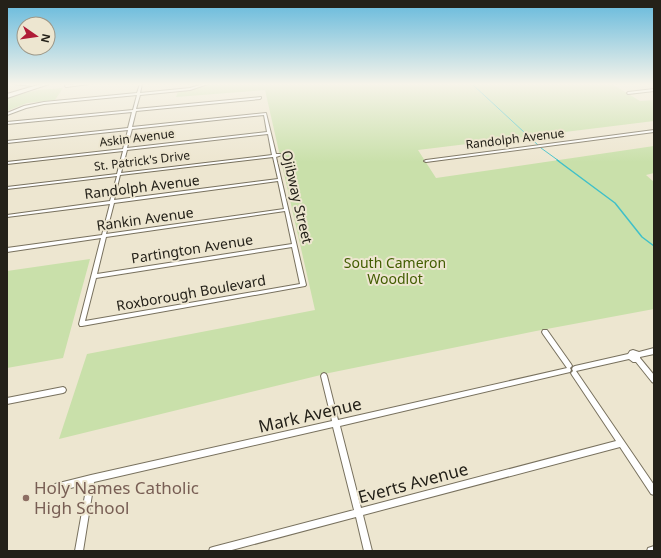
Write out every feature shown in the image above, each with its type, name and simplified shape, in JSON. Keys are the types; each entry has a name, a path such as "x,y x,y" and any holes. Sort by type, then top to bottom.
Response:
{"street":[{"path":"7,114 17,110"},
{"path":"7,123 134,110"},
{"path":"94,276 134,110"},
{"name":"Ojibway Street","path":"130,129 265,114 280,180 285,210 303,285"},
{"path":"7,142 130,129"},
{"name":"Randolph Avenue","path":"426,161 654,131"},
{"name":"Askin Avenue","path":"7,163 269,133"},
{"name":"St. Patrick's Drive","path":"7,188 280,155"},
{"name":"Randolph Avenue","path":"7,216 280,180"},
{"name":"Rankin Avenue","path":"7,250 285,210"},
{"name":"Partington Avenue","path":"94,276 294,244"},
{"name":"Roxborough Boulevard","path":"94,276 82,324 303,285"},
{"path":"545,332 654,491"},
{"name":"Mark Avenue","path":"58,487 571,370 635,357 654,351"},
{"path":"635,357 654,380"},
{"path":"324,376 368,551"},
{"path":"7,401 63,390"},
{"name":"Everts Avenue","path":"213,551 622,443"},
{"path":"79,551 91,479"}],"green space":[{"name":"South Cameron Woodlot","path":"270,110 654,110 654,121 418,150 436,178 654,146 654,173 646,175 654,182 654,309 536,331 329,373 59,439 87,354 315,310"},
{"path":"90,259 63,358 7,368 7,271"}],"waterway":[{"path":"500,110 538,145"},
{"path":"541,148 559,161"},
{"path":"557,160 615,203 642,237 654,246"}],"place":[{"name":"Holy Names Catholic High School","path":"26,498"}]}
